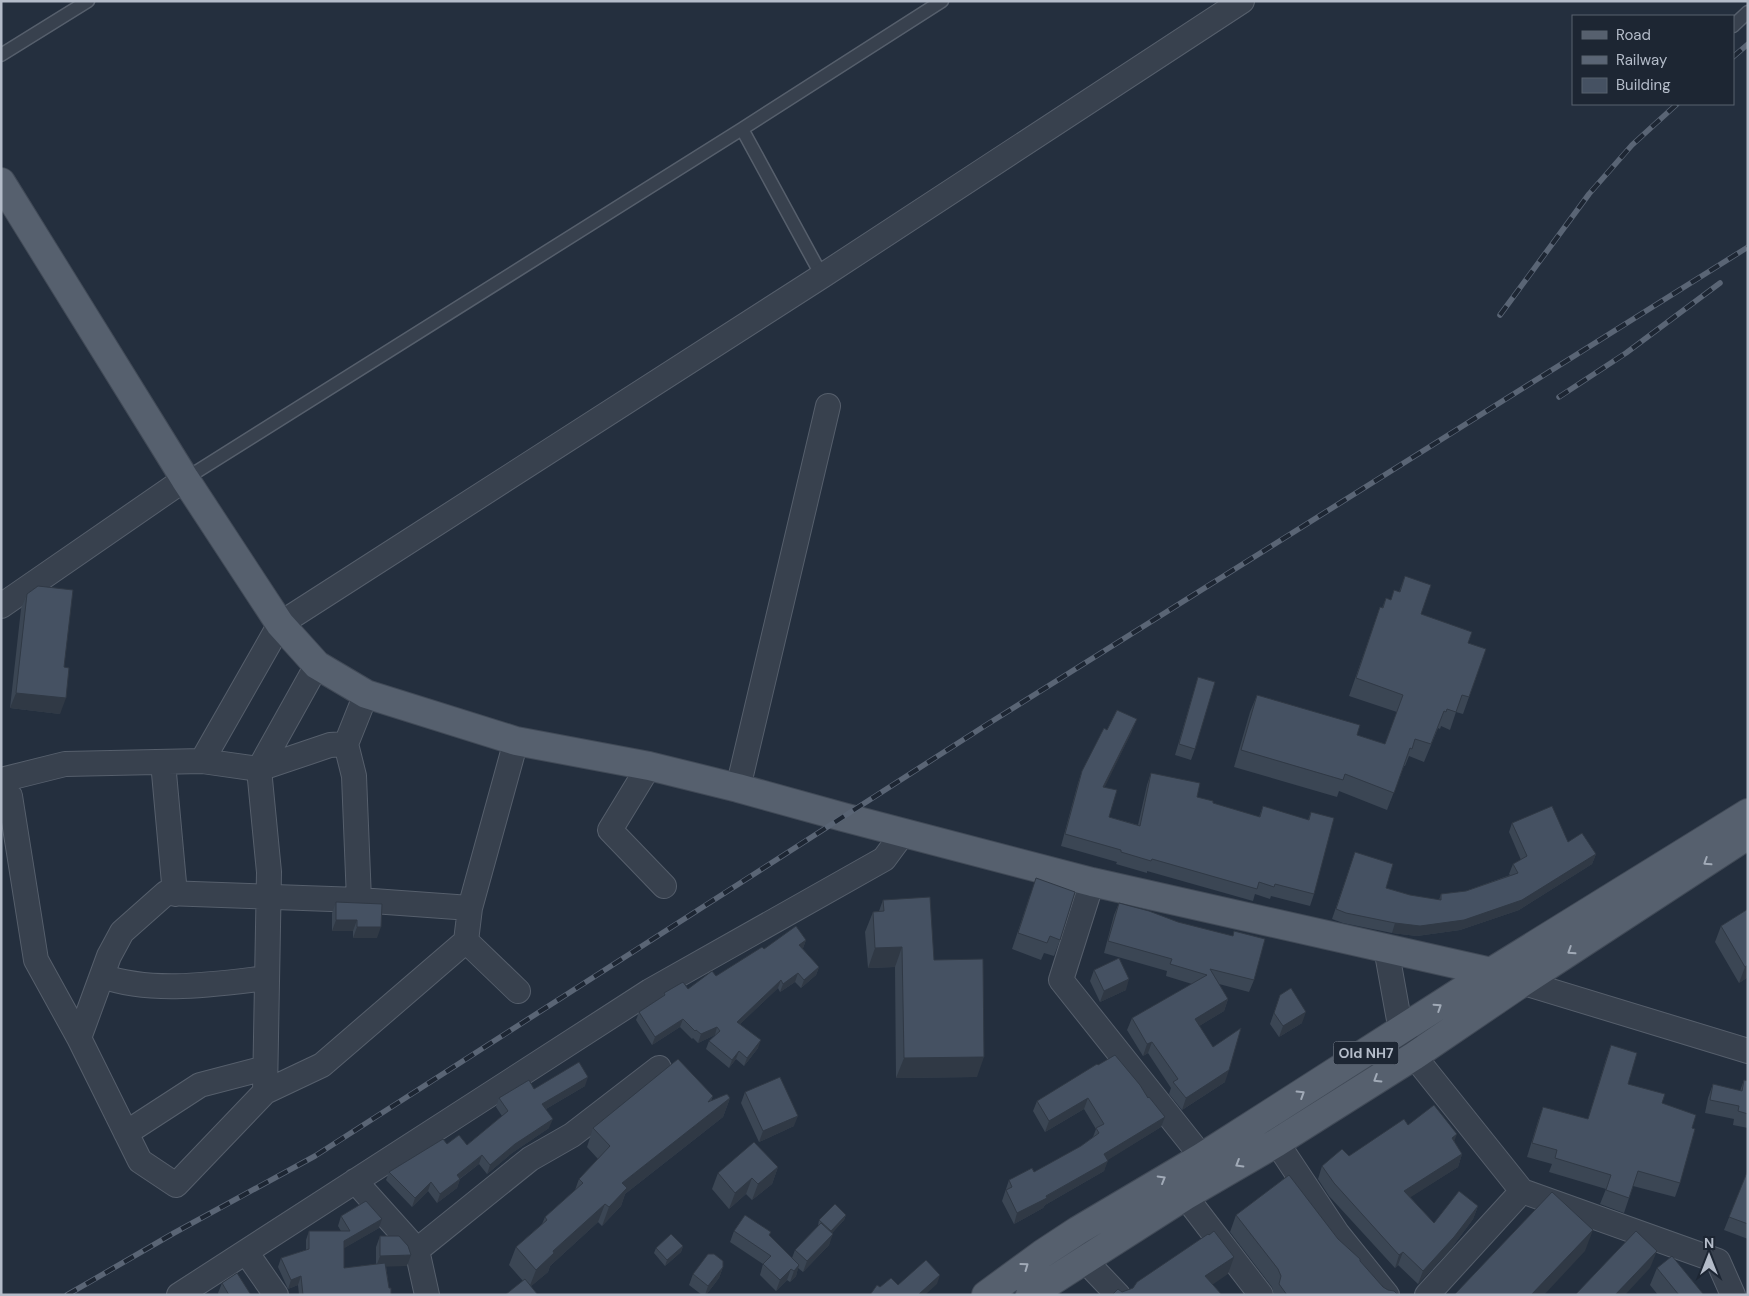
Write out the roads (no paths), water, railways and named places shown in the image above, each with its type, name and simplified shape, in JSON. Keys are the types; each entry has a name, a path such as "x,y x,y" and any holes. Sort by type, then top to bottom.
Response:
{"main road":[{"path":"1,182 185,479 280,624 317,665 366,694 516,741 649,766 1092,882 1491,972"},
{"name":"Old NH7","path":"986,1295 1042,1254 1202,1157 1491,972 1748,813"},
{"name":"old NH7","path":"1030,1295 1185,1196 1276,1143 1414,1056 1523,982 1748,835"}],"street":[{"path":"202,761 280,624 822,276 1242,1"},
{"path":"738,788 828,406"},
{"path":"1,606 185,479"},
{"path":"265,1092 270,872 259,769 317,665"},
{"path":"359,900 354,776 346,744 366,694"},
{"path":"1,787 10,796 36,960 79,1038 140,1161 176,1184 265,1092 322,1065 466,940 470,908 516,741"},
{"path":"1,780 65,764 202,761 259,769 330,745 346,744"},
{"path":"163,762 175,894"},
{"path":"649,766 610,830 664,886"},
{"path":"180,1295 650,991 884,859 904,832"},
{"path":"1092,882 1061,980 1202,1157"},
{"path":"79,1038 108,956 122,932 166,893 359,900 470,908"},
{"path":"466,940 518,991"},
{"path":"1386,948 1401,1031 1414,1056 1522,1191 1718,1261 1733,1295"},
{"path":"1491,972 1748,1051"},
{"path":"102,976 120,982 186,987 267,978"},
{"path":"126,1133 200,1085 266,1068"},
{"path":"417,1250 530,1159 572,1135 660,1068"},
{"path":"1262,1119 1337,1233 1387,1295"},
{"path":"355,1181 417,1250 427,1295"},
{"path":"1427,1295 1522,1191"},
{"path":"1185,1196 1261,1295"},
{"path":"246,1252 276,1295"},
{"path":"1086,1258 1111,1292"}],"lane":[{"path":"1,55 88,1"},
{"path":"185,479 942,1"},
{"path":"1734,25 1748,12"},
{"path":"742,129 822,276"}],"railway":[{"path":"1734,56 1748,44"},
{"path":"1500,315 1589,194 1632,145 1676,105"},
{"path":"67,1295 174,1233 315,1156 983,727 1748,247"},
{"path":"1559,397 1626,353 1720,283"}]}
